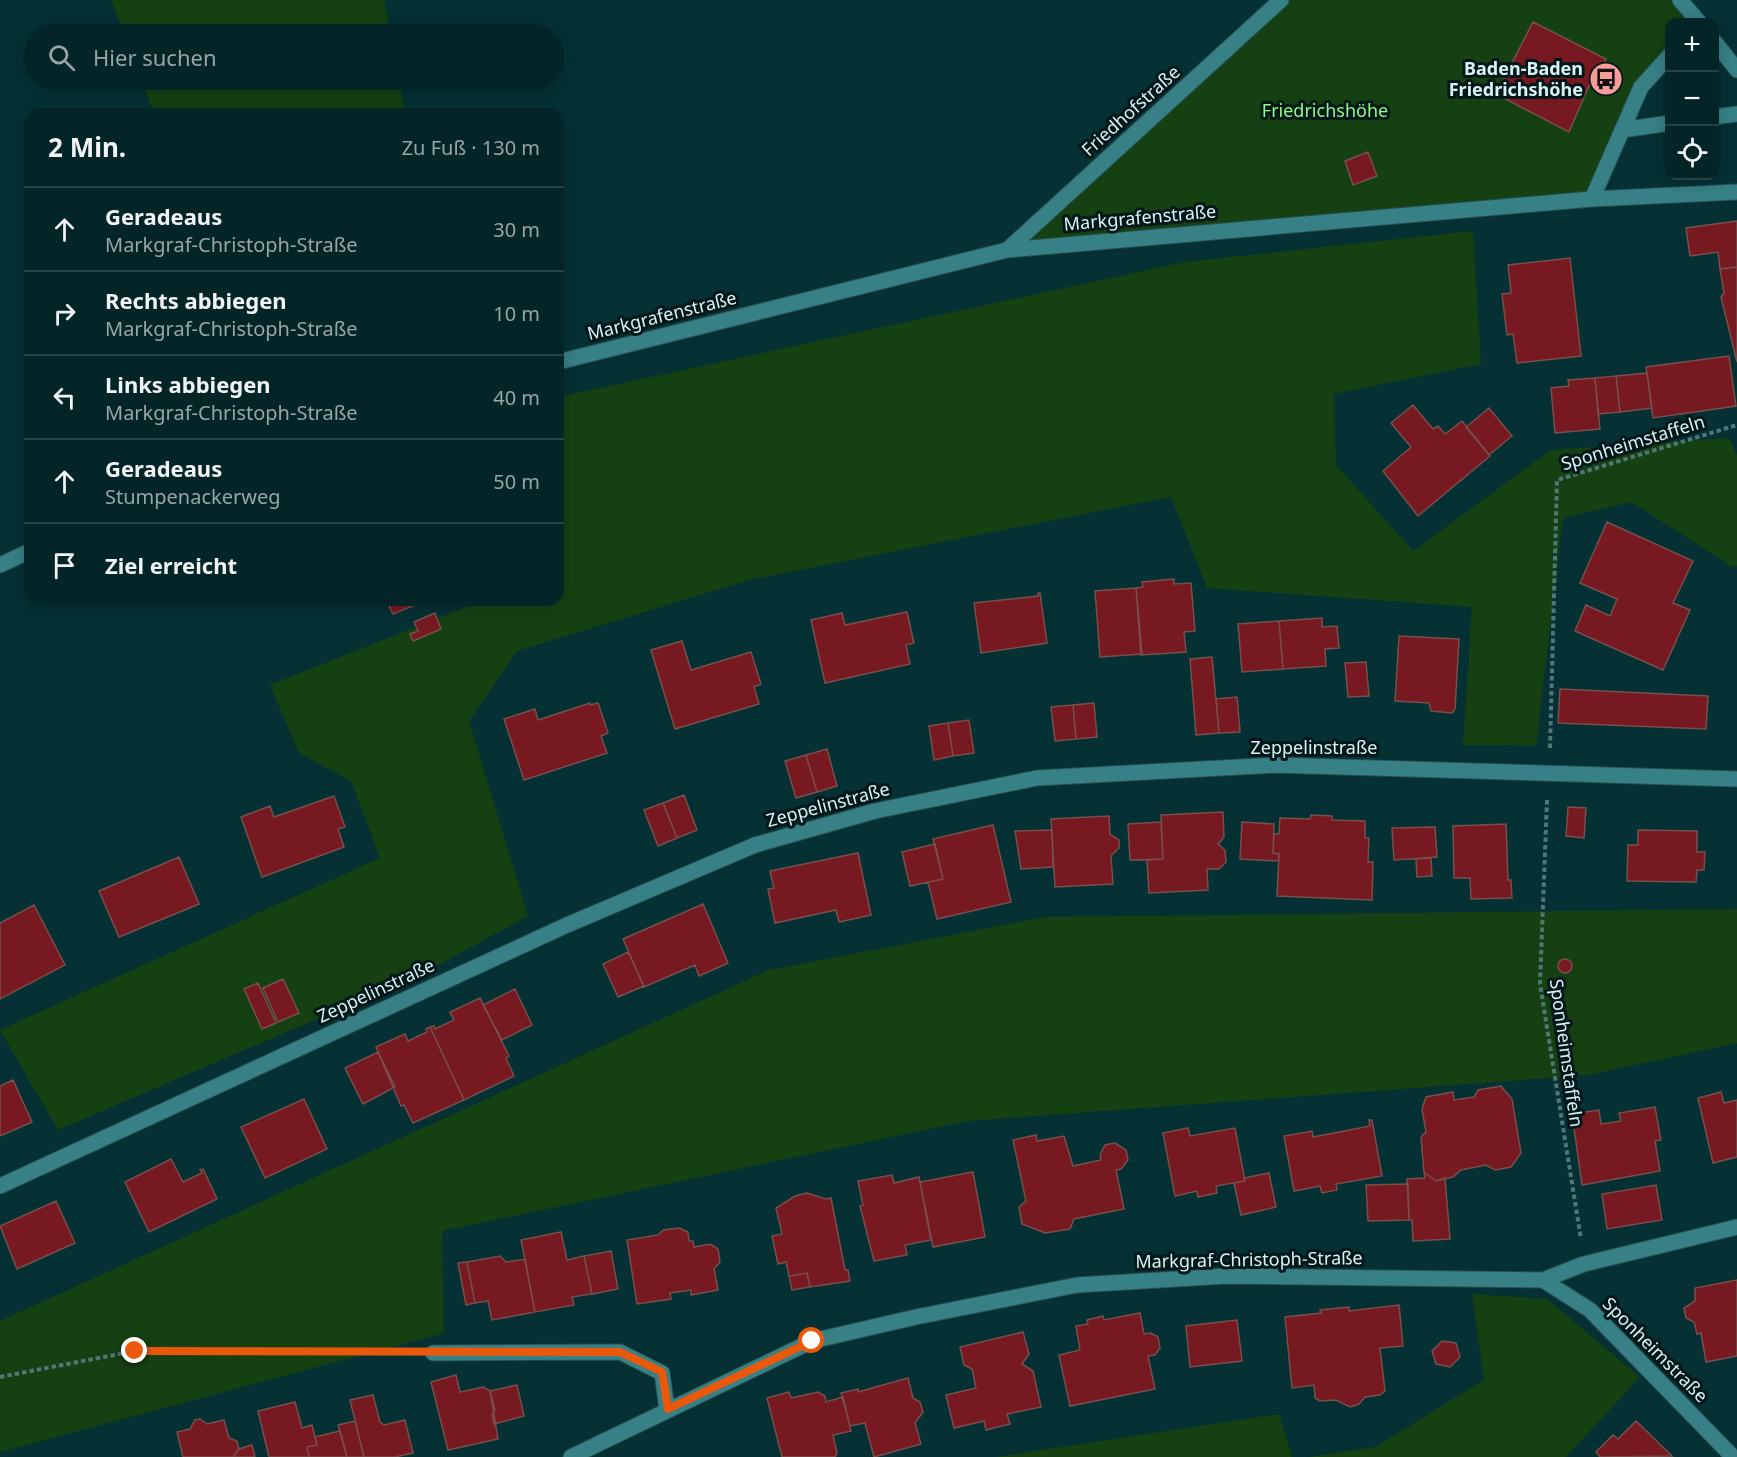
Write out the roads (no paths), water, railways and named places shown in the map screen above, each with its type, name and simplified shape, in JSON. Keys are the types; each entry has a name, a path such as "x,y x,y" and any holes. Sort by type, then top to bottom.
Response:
{"street":[{"name":"Friedhofstraße","path":"1007,250 1281,0"},
{"path":"1680,0 1696,18"},
{"path":"1719,47 1737,70"},
{"path":"1592,199 1641,87 1665,61"},
{"path":"1719,116 1737,114"},
{"path":"1622,130 1665,124"},
{"name":"Markgrafenstraße","path":"564,361 1007,250 1592,199 1737,192"},
{"path":"0,565 24,554"},
{"name":"Zeppelinstraße","path":"0,1186 567,925 754,845 875,811 1037,778 1275,765 1737,779"},
{"name":"Markgraf-Christoph-Straße","path":"571,1457 812,1341 916,1317 1077,1285 1226,1276 1543,1280 1584,1264 1737,1227"},
{"name":"Sponheimstraße","path":"1543,1280 1590,1310 1733,1457"},
{"path":"433,1353 620,1352 662,1372 668,1409"}],"place":[{"name":"Baden-Baden Friedrichshöhe","path":"1606,79"}],"park label":[{"name":"Friedrichshöhe","path":"1325,111"}]}
